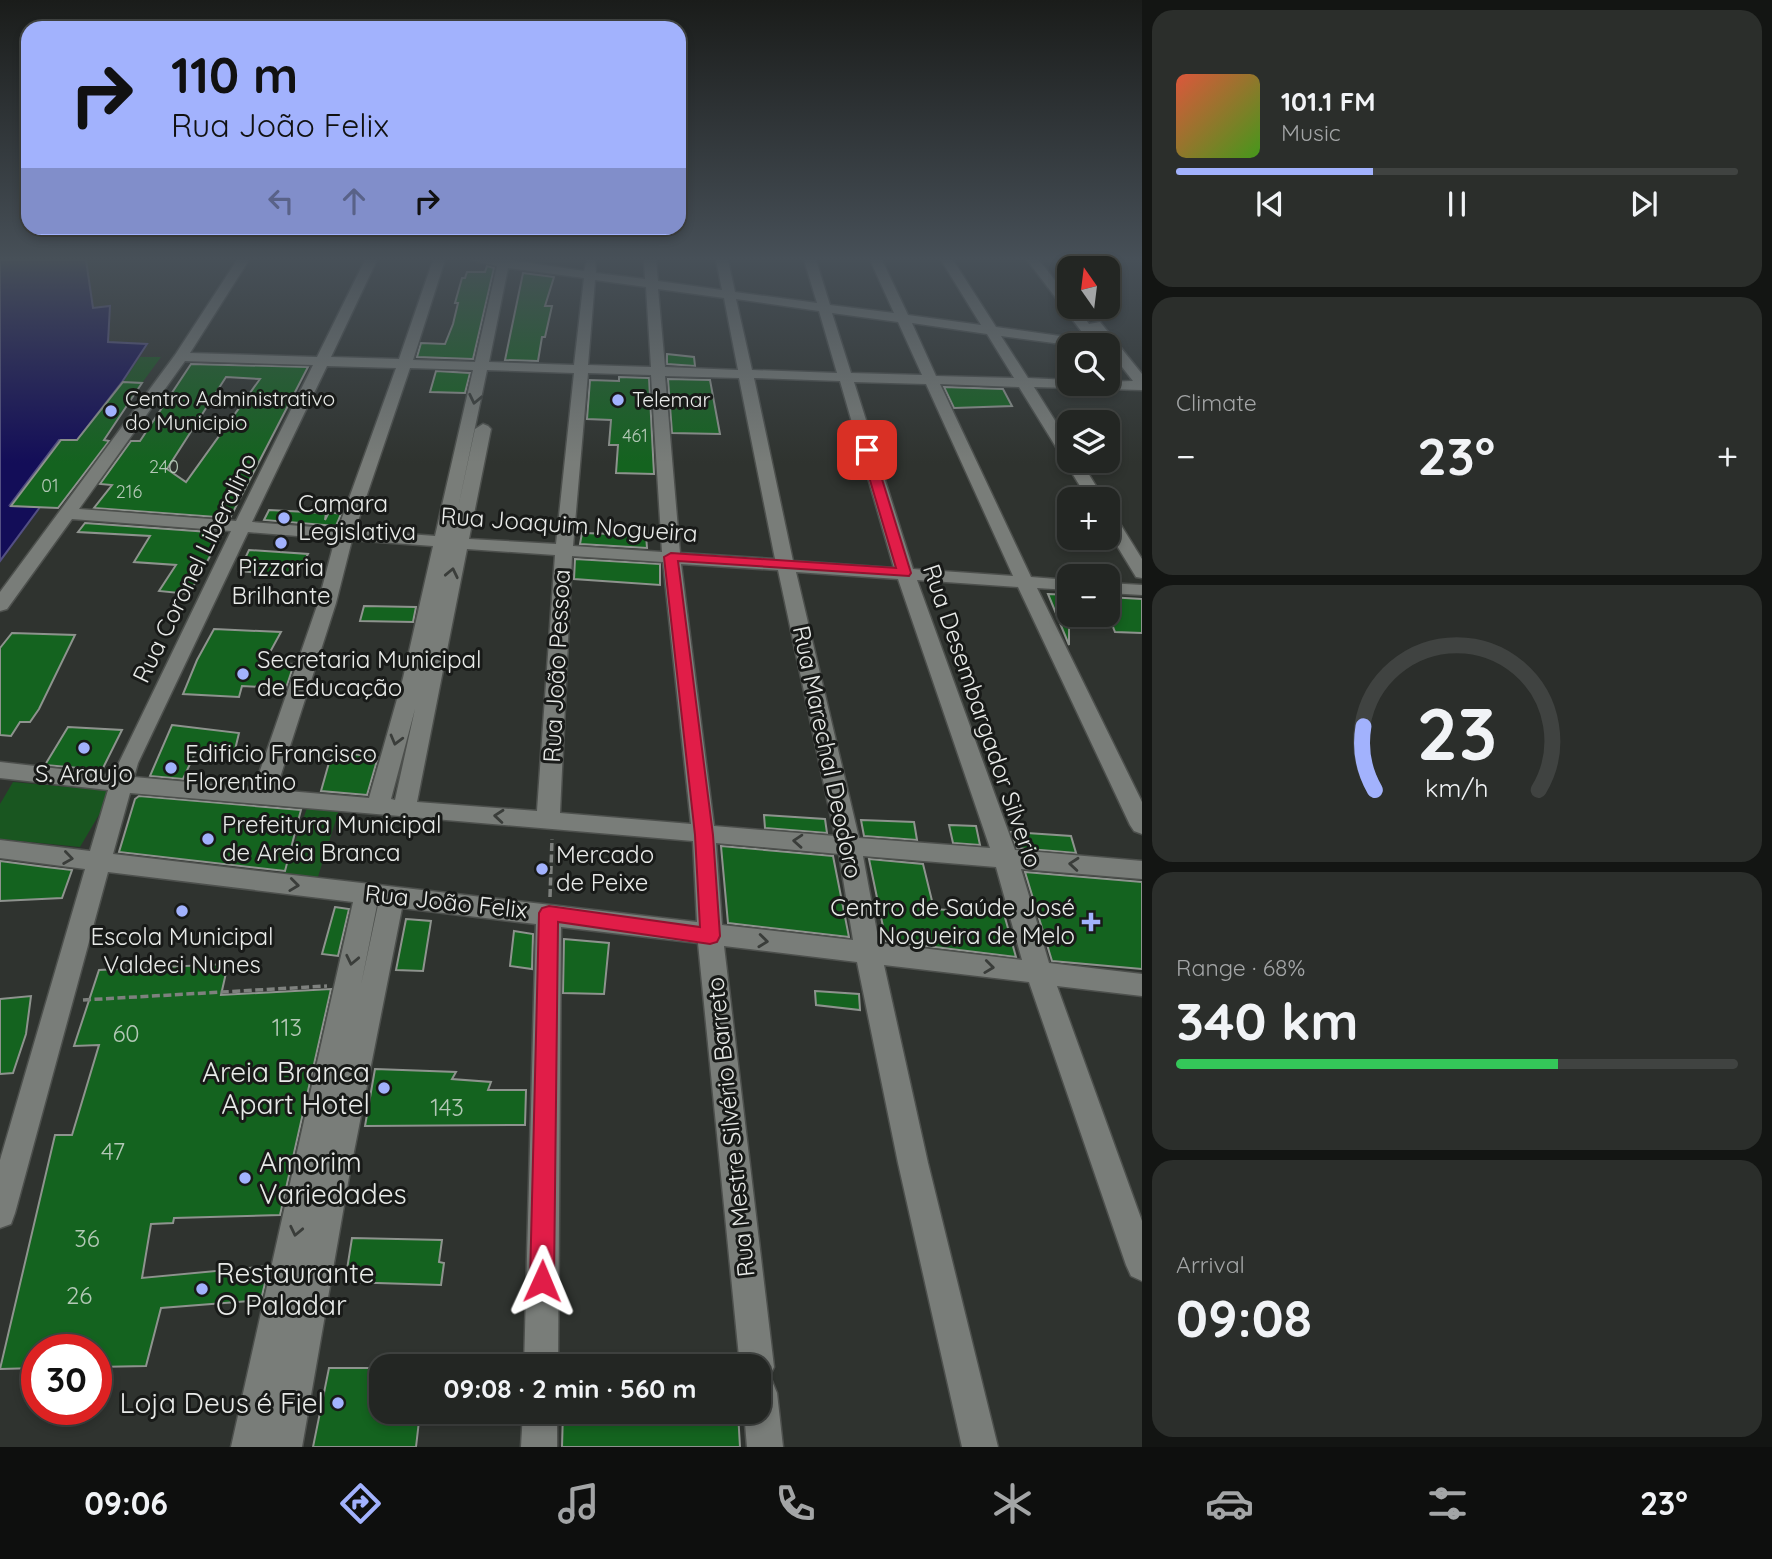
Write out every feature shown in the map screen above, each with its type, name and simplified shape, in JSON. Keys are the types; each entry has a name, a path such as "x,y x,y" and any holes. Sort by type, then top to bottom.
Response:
{"street":[{"path":"0,605 200,328"},
{"name":"Rua Coronel Liberalino","path":"0,1213 127,763 339,328"},
{"path":"262,797 327,603 345,534 377,448 416,328"},
{"path":"405,807 423,678 496,328"},
{"name":"Rua João Pessoa","path":"548,821 564,550 584,328"},
{"name":"Rua Mestre Silvério Barreto","path":"656,328 671,557 704,835 710,936 756,1354"},
{"name":"Rua Marechal Deodoro","path":"736,328 785,563 849,845 868,952 980,1447"},
{"name":"Rua Desembargador Silverio","path":"829,328 905,573 1006,859 1039,973 1142,1265"},
{"path":"906,328 1024,581 1142,825"},
{"path":"972,328 1057,340"},
{"path":"990,330 1057,436"},
{"path":"181,357 1138,385"},
{"path":"1120,365 1138,385 1142,400"},
{"name":"Rua Joaquim Nogueira","path":"65,513 1057,584"},
{"path":"1120,537 1142,573"},
{"path":"1120,588 1142,590"},
{"path":"377,806 423,678"},
{"path":"0,770 121,785 1142,870"},
{"name":"Rua João Felix","path":"0,849 549,913 710,936 1142,985"},
{"path":"350,1032 347,985 379,895"},
{"path":"249,1447 281,1376 379,895"},
{"path":"541,1354 549,913"},
{"path":"281,1376 284,1447"},
{"path":"539,1447 540,1424"},
{"path":"763,1424 765,1447"}],"path":[{"path":"548,821 554,846 549,913"},
{"path":"60,1001 347,985"}],"green space":[{"path":"140,357 161,357 142,383 123,382"},
{"path":"13,782 113,791 80,847 0,839 0,804"},
{"path":"307,808 339,810 317,880 283,877"}],"shaded area":[{"path":"0,328 109,328 108,342 147,344 122,382 77,440 59,440 10,505 40,507 0,561"}],"building":[{"path":"452,328 480,328 473,359 417,357 421,343 445,344"},
{"path":"512,328 547,328 545,337 542,337 538,361 505,360"},
{"path":"667,354 694,357 695,366 667,364"},
{"path":"191,364 308,367 230,518 94,508 112,485 100,484 131,441 140,441","holes":["226,377 260,379 186,482 167,469"]},
{"path":"436,371 470,373 465,393 430,392"},
{"path":"619,377 649,378 654,474 616,473 618,445 609,445 611,420 587,419 590,380 619,381"},
{"path":"668,379 710,380 720,434 672,433"},
{"path":"123,382 142,383 104,440 109,441 58,508 11,506 61,440 77,440"},
{"path":"944,387 1003,389 1012,406 954,408"},
{"path":"269,510 326,513 325,520 329,512 341,514 336,526 264,520"},
{"path":"85,523 223,533 189,594 159,591 176,565 134,562 150,536 78,532"},
{"path":"582,533 646,535 647,548 580,544"},
{"path":"249,550 308,554 300,569 291,568 288,575 239,571"},
{"path":"575,559 660,564 660,585 574,579"},
{"path":"1048,594 1057,594 1057,616"},
{"path":"1120,598 1142,599 1142,633 1115,632 1113,627 1120,627"},
{"path":"364,606 416,607 413,622 360,621"},
{"path":"1062,627 1069,627 1069,645"},
{"path":"214,629 281,632 264,663 294,664 286,688 242,686 239,697 183,694"},
{"path":"12,633 75,635 39,709 30,722 20,722 11,736 0,735 0,648"},
{"path":"172,725 239,733 234,754 196,751 183,779 150,776"},
{"name":"S. Araujo","path":"68,727 122,730 102,770 45,765"},
{"path":"332,752 378,757 367,795 321,791"},
{"name":"Prefeitura Municipal de Areia Branca","path":"139,796 301,810 285,871 119,852 135,799"},
{"path":"764,815 825,819 827,833 765,828"},
{"path":"861,820 914,822 917,840 864,836"},
{"path":"949,825 976,826 980,845 953,843"},
{"path":"1011,832 1071,836 1076,853 1017,848"},
{"path":"721,846 833,856 849,937 728,923"},
{"path":"869,859 923,864 934,909 1004,914 1016,957 886,941"},
{"path":"0,861 72,870 62,898 0,901"},
{"name":"Centro de Saúde José Nogueira de Melo","path":"1025,872 1142,882 1142,969 1052,961"},
{"path":"335,907 349,909 338,956 322,954"},
{"path":"406,919 431,921 423,971 396,970"},
{"path":"514,931 533,934 532,969 510,966"},
{"path":"564,939 609,943 604,994 563,993"},
{"path":"228,964 221,995 331,989 280,1215 174,1218 173,1223 151,1224 142,1278 269,1266 261,1300 161,1308 146,1366 112,1367 112,1334 21,1334 21,1368 0,1369 55,1135 72,1135 99,1045 74,1046 99,970"},
{"path":"815,991 859,994 860,1010 816,1005"},
{"path":"31,996 26,1034 13,1073 0,1074 0,999"},
{"path":"375,1069 456,1072 452,1079 491,1082 488,1090 526,1090 525,1125 365,1126"},
{"path":"352,1238 442,1240 439,1262 444,1263 441,1285 345,1282"},
{"path":"329,1368 369,1368 369,1424 419,1424 416,1447 313,1447"},
{"path":"563,1424 739,1424 740,1447 562,1447"}],"place":[{"name":"Telemar","path":"618,400"},
{"name":"Centro Administrativo do Municipio","path":"111,411"},
{"name":"Camara Legislativa","path":"284,518"},
{"name":"Pizzaria Brilhante","path":"281,543"},
{"name":"Secretaria Municipal de Educação","path":"243,674"},
{"name":"S. Araujo","path":"84,748"},
{"name":"Edificio Francisco Florentino","path":"171,768"},
{"name":"Prefeitura Municipal de Areia Branca","path":"208,839"},
{"name":"Mercado de Peixe","path":"542,869"},
{"name":"Escola Municipal Valdeci Nunes","path":"182,911"},
{"name":"Centro de Saúde José Nogueira de Melo","path":"1091,922"},
{"name":"Areia Branca Apart Hotel","path":"384,1088"},
{"name":"Amorim Variedades","path":"245,1178"},
{"name":"Restaurante O Paladar","path":"202,1289"},
{"name":"Loja Deus é Fiel","path":"338,1403"}],"route":[{"path":"542,1281 549,913 710,936 704,835 671,557 905,573 867,450"}]}
